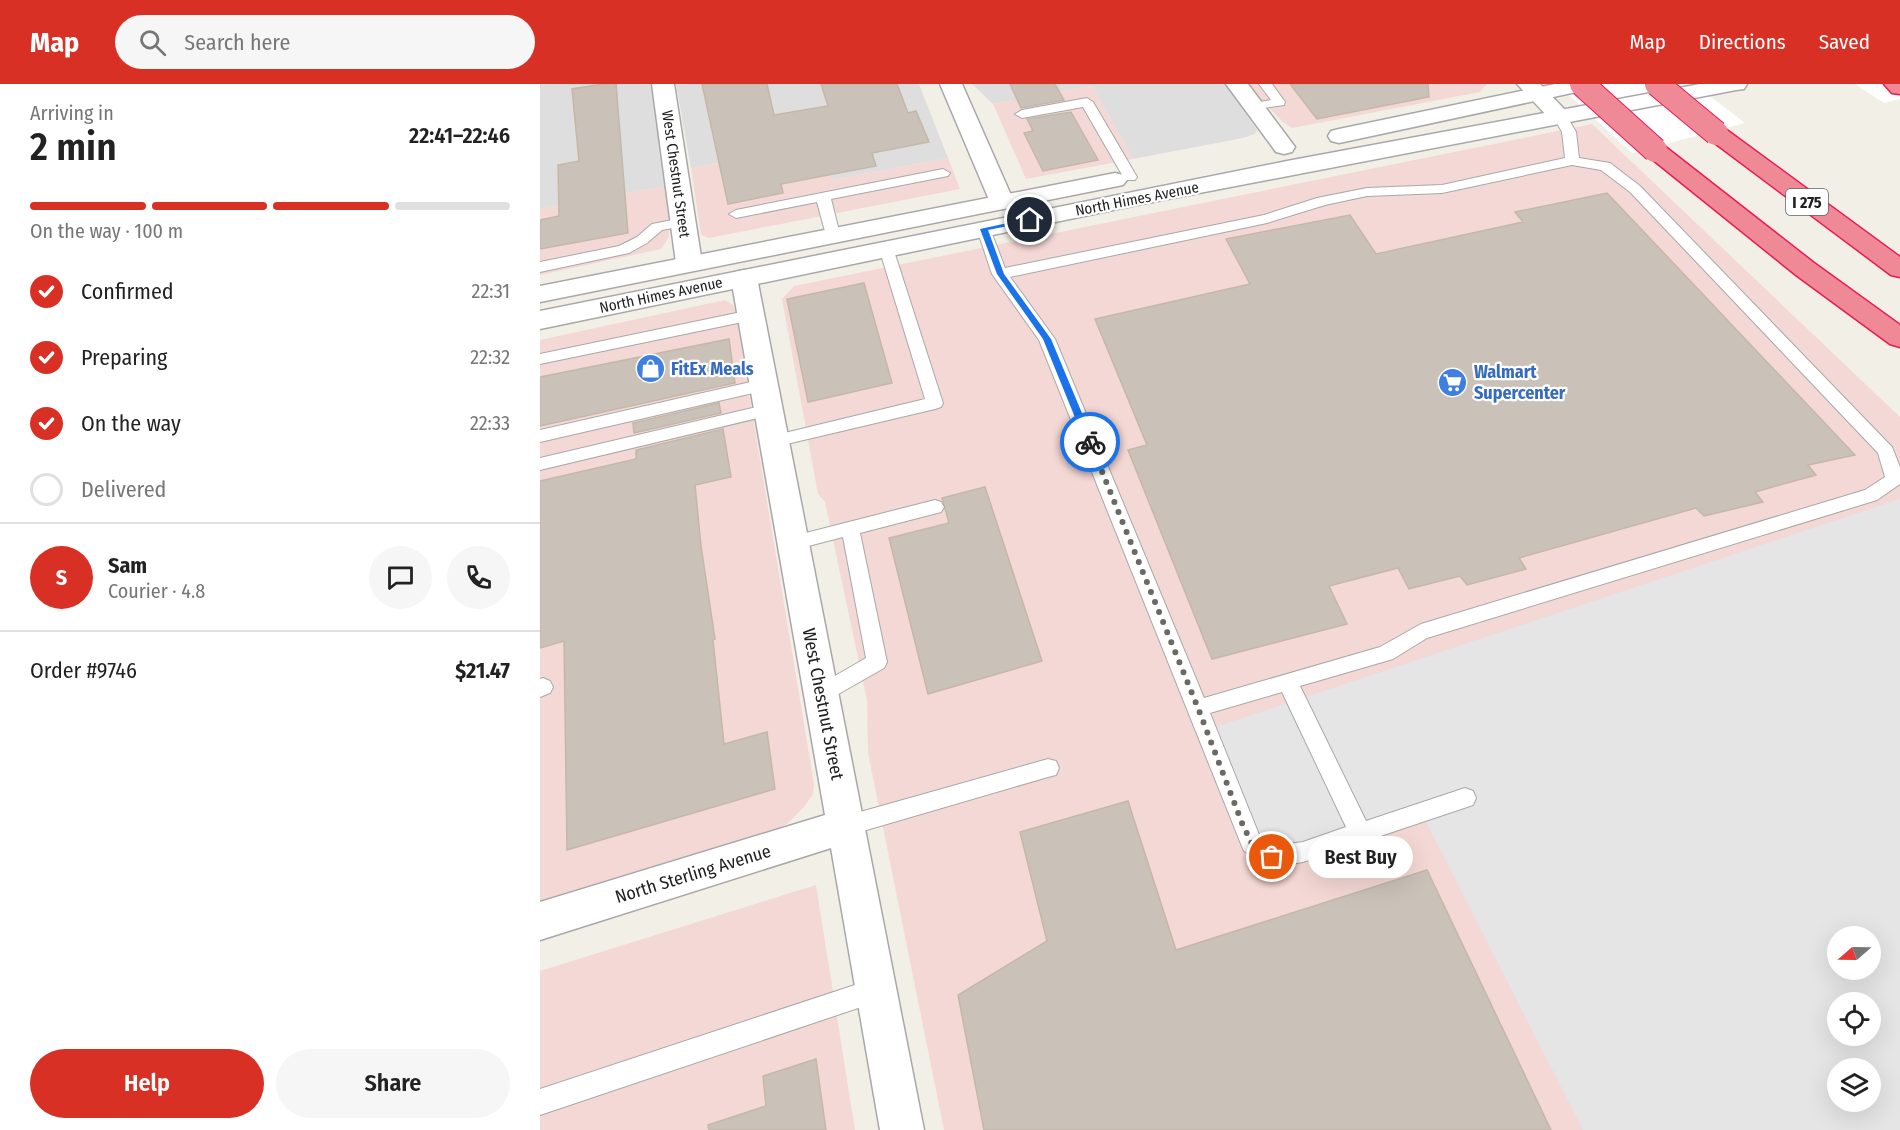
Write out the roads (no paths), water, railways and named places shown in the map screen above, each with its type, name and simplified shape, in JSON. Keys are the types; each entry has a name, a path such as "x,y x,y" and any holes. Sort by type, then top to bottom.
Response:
{"highway":[{"path":"1584,84 1655,150 1805,269 1900,338"},
{"name":"I 275","path":"1658,84 1716,133 1900,269"},
{"path":"1894,84 1900,88"}],"street":[{"name":"West Chestnut Street","path":"663,84 689,263"},
{"path":"786,269 841,247 985,214 998,208 1002,201 951,84"},
{"path":"1237,84 1284,147"},
{"path":"1261,151 1313,141 1533,89 1584,84"},
{"name":"North Himes Avenue","path":"540,320 886,248 1560,116 1736,84"},
{"path":"1533,89 1560,116"},
{"name":"North Himes Avenue","path":"540,294 1214,160 1150,183 1008,211 988,221 984,229"},
{"name":"West Chestnut Street","path":"744,278 902,1130"},
{"name":"North Sterling Avenue","path":"540,921 846,826"}],"lane":[{"path":"1254,107 1279,102 1265,84"},
{"path":"1022,114 1087,102 1130,177"},
{"path":"1560,116 1569,132 1572,160"},
{"path":"1000,274 1268,219 1322,201 1367,192 1442,189 1572,160 1605,166 1635,189 1886,451 1895,479 1871,495 1421,632 1386,653 1198,708"},
{"path":"736,214 943,173"},
{"path":"823,197 833,235"},
{"path":"540,267 624,250 642,240 657,227 683,222"},
{"path":"984,229 1000,274 1047,339 1252,844 1272,857 1303,852 1465,798"},
{"path":"540,436 769,412 935,403 886,248"},
{"path":"597,256 597,282"},
{"path":"540,358 751,315"},
{"path":"540,464 769,412"},
{"path":"793,543 935,507"},
{"path":"821,694 877,662 850,528"},
{"path":"1288,682 1360,832"},
{"path":"846,826 1048,768"},
{"path":"540,1102 876,990"}],"place":[{"name":"FitEx Meals","path":"650,369"},
{"name":"Walmart Supercenter","path":"1453,382"},
{"name":"Best Buy","path":"1272,857"}]}
